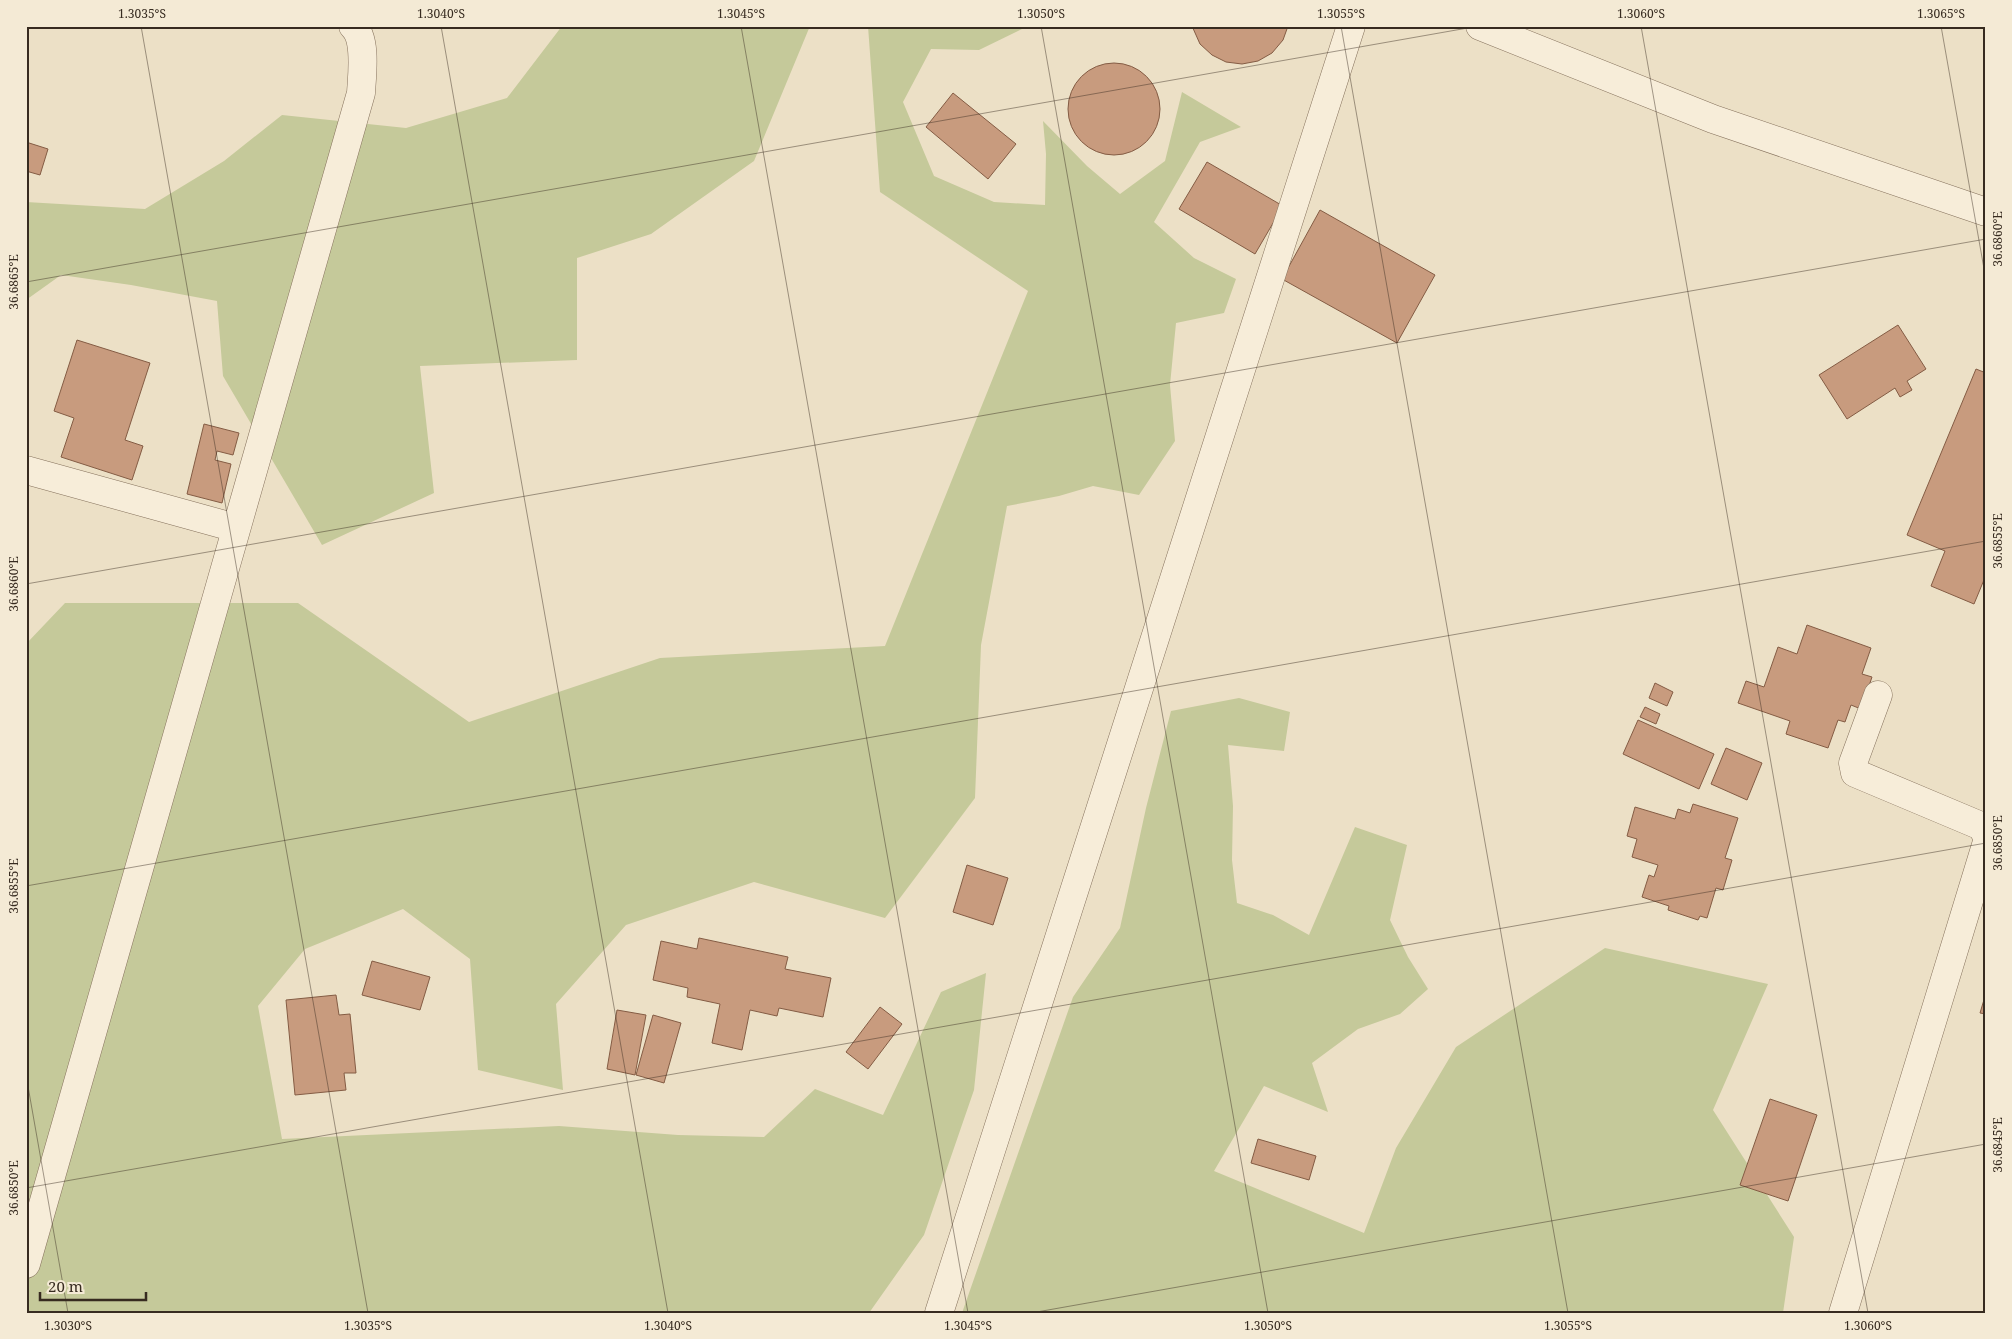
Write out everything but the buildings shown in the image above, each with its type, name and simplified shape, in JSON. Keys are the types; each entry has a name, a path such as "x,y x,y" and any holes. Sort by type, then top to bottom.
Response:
{"street":[{"path":"26,1264 361,93 364,62 358,31 353,26"},
{"path":"939,1313 1351,26"},
{"path":"1480,26 1713,119 1986,212"},
{"path":"26,470 236,528"},
{"path":"1878,695 1852,763 1856,772 1981,826 1986,834"},
{"path":"1843,1313 1986,845"}],"green space":[{"path":"562,26 810,26 754,161 651,234 577,258 577,360 420,366 434,493 322,545 223,376 217,301 131,285 61,275 26,300 26,202 145,209 224,161 282,115 406,128 507,98"},
{"path":"868,26 1028,26 979,50 931,49 903,102 934,176 994,202 1045,205 1046,154 1043,121 1087,166 1120,194 1165,161 1182,92 1241,127 1200,142 1154,222 1194,258 1236,279 1224,313 1176,323 1170,385 1175,441 1139,495 1093,486 1059,496 1007,506 981,645 975,798 885,918 754,882 626,925 556,1004 563,1090 478,1070 470,959 403,909 305,949 258,1006 282,1139 559,1126 678,1135 764,1137 815,1089 883,1115 941,992 986,973 974,1090 924,1235 869,1313 26,1313 26,644 65,603 298,603 469,722 660,658 885,646 1028,291 880,192"},
{"path":"1239,698 1290,712 1284,751 1228,745 1233,806 1232,860 1237,903 1273,915 1309,935 1355,827 1407,845 1390,920 1408,957 1428,989 1400,1014 1358,1029 1312,1063 1328,1112 1264,1086 1214,1171 1364,1233 1396,1148 1456,1047 1605,948 1768,984 1713,1110 1794,1237 1783,1313 962,1313 1073,997 1120,928 1146,808 1171,711"}]}
